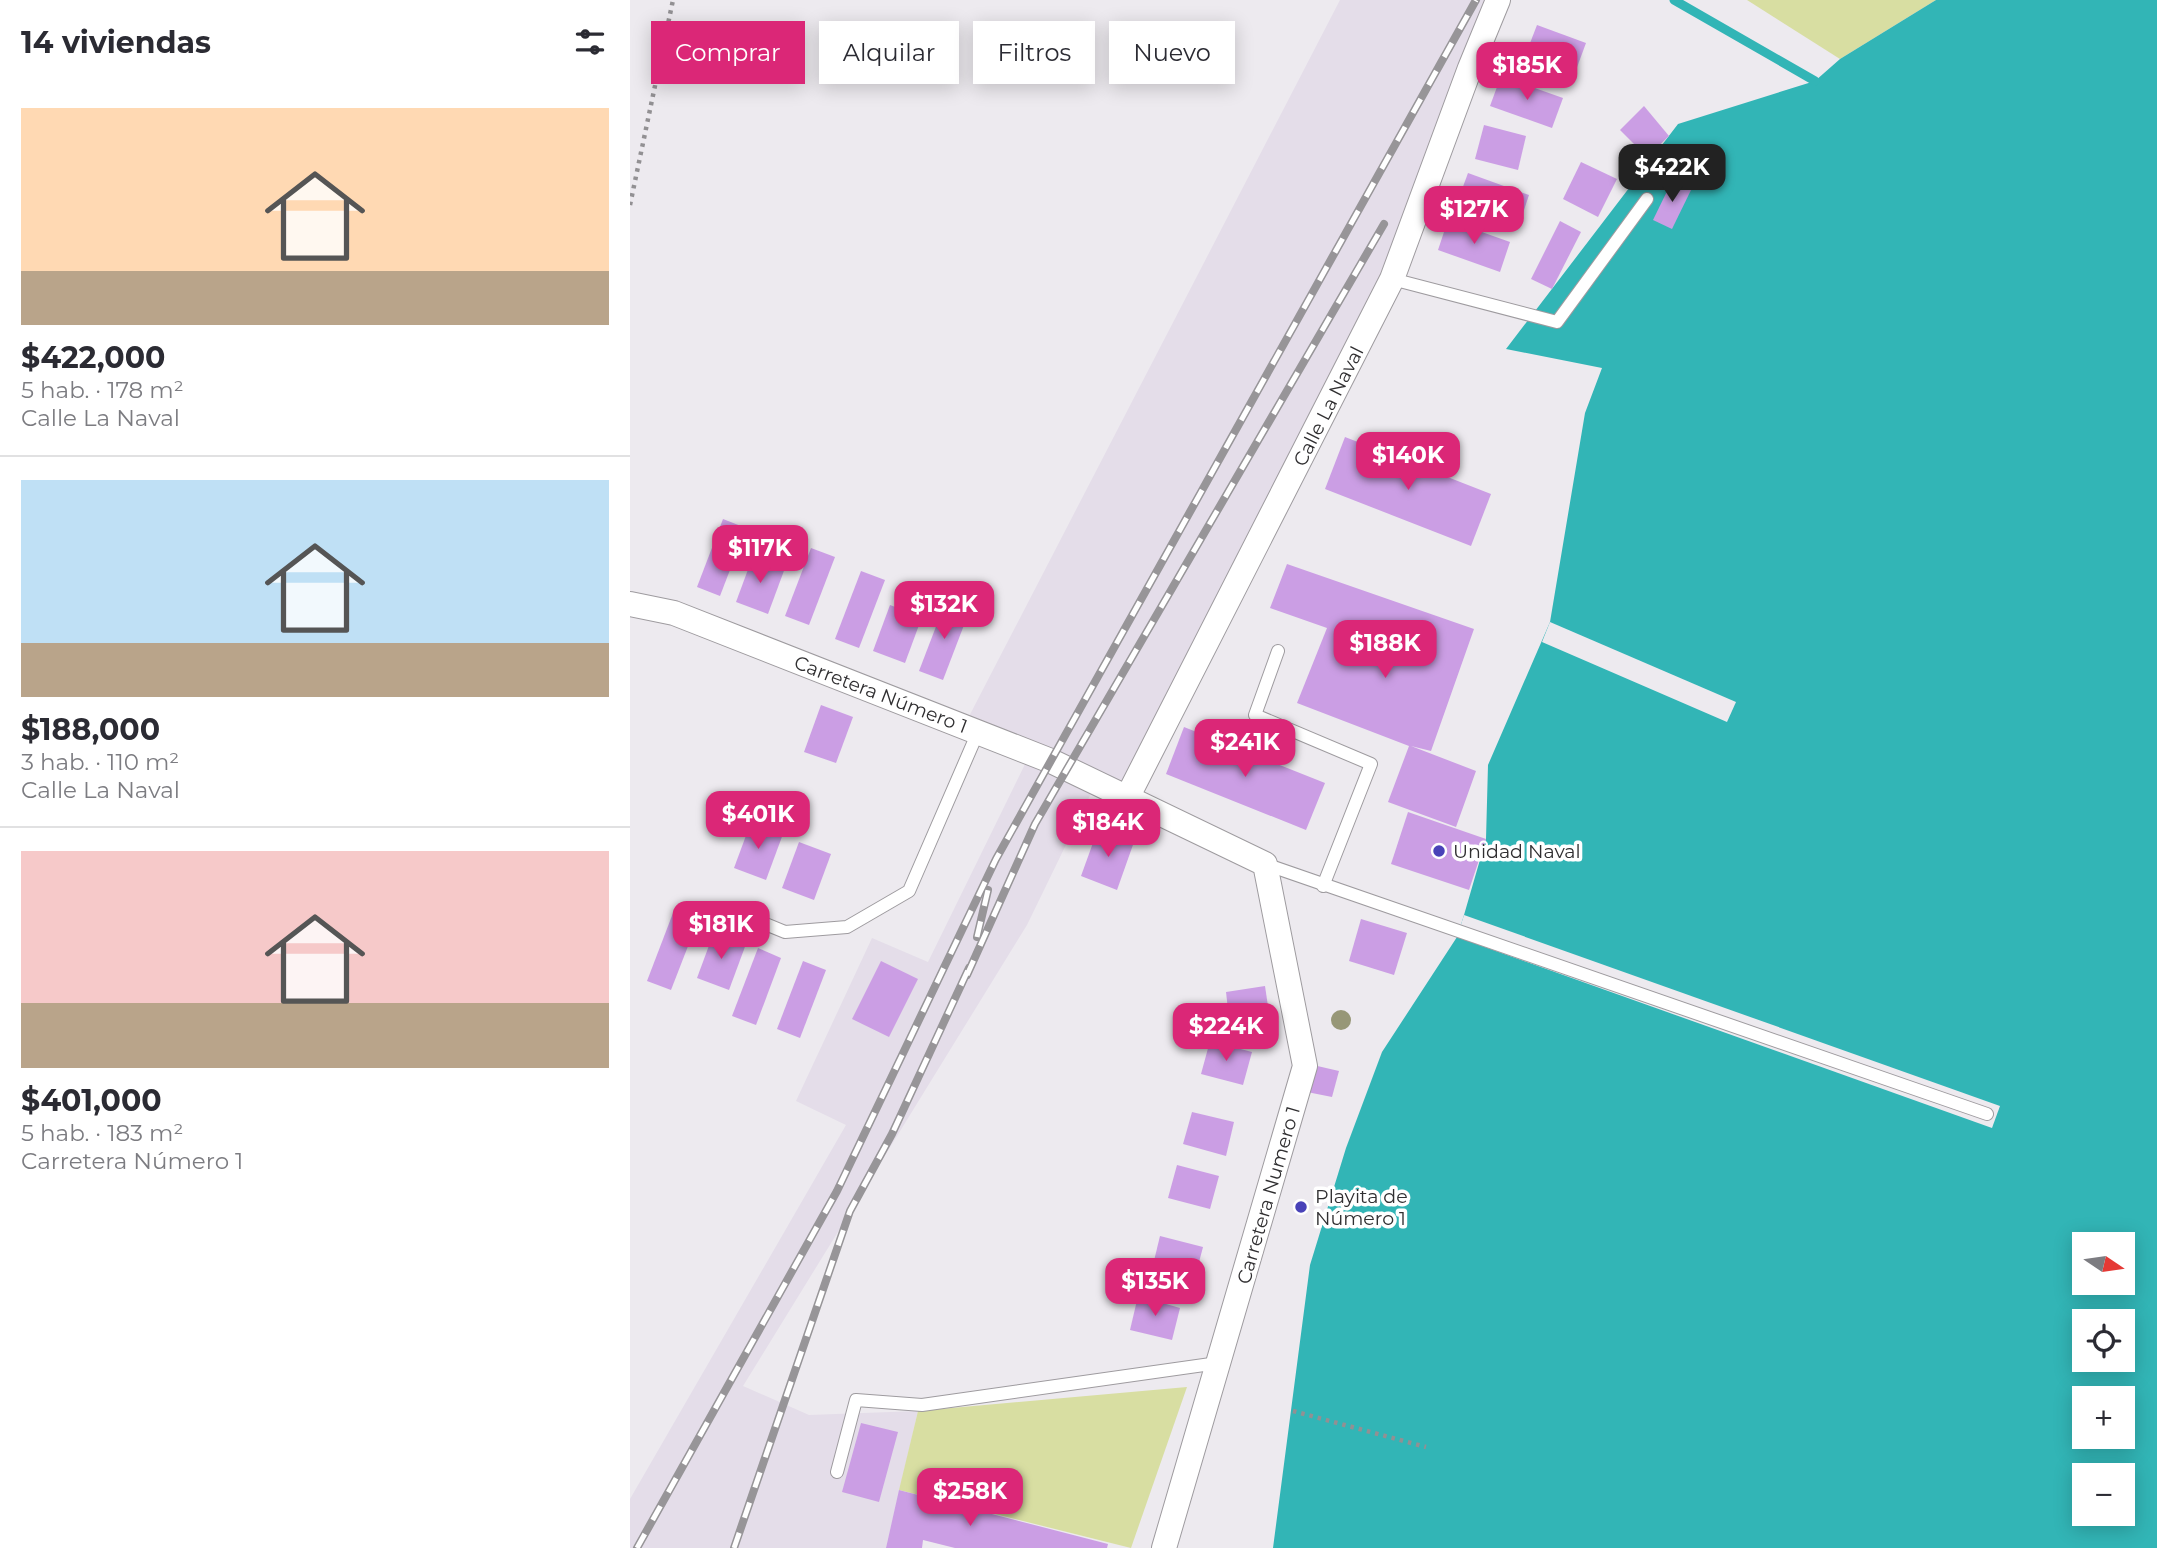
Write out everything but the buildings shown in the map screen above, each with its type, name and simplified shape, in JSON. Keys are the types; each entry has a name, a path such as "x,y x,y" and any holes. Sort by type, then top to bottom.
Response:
{"street":[{"name":"Calle La Naval","path":"1127,798 1392,279 1469,68 1498,0"},
{"name":"Carretera Número 1","path":"630,604 674,613 1068,768 1127,798"},
{"path":"1127,798 1276,868"},
{"name":"Carretera Numero 1","path":"1164,1548 1306,1066 1276,868"}],"lane":[{"path":"1392,279 1557,322 1647,199"},
{"path":"1278,651 1255,715 1371,764 1323,886"},
{"path":"746,916 785,932 847,927 909,891 978,732"},
{"path":"1276,868 1323,886 1451,926 1987,1114"},
{"path":"837,1472 856,1400 922,1405 1219,1363"}],"path":[{"path":"630,205 673,0"},
{"path":"1293,1411 1426,1447"}],"shaded area":[{"path":"1340,0 1496,0 1392,279 1124,795 1097,781 1027,925 743,1386 809,1415 918,1411 886,1548 630,1548 630,1499 846,1125 796,1101 872,938 928,962 1031,752 963,728"}],"green space":[{"path":"1747,0 1936,0 1840,59"},
{"path":"1187,1387 1131,1548 899,1490 918,1411"}],"water":[{"path":"1936,0 2157,0 2157,1548 1273,1548 1310,1265 1346,1148 1382,1052 1457,937 1486,839 1488,765 1550,622 1585,413 1602,368 1506,349 1678,124 1815,81 1840,59"}],"pier":[{"path":"1550,622 1736,702 1727,722 1542,642"},
{"path":"1464,915 2000,1106 1992,1128 1457,937"}],"waterway":[{"path":"1674,0 1815,81"}],"railway":[{"path":"637,1548 837,1191 996,859 1476,0"},
{"path":"967,975 1035,824 1384,224"},
{"path":"977,937 988,890"},
{"path":"734,1548 850,1211 892,1134 969,968"}],"place":[{"name":"Unidad Naval","path":"1439,851"},
{"name":"Playita de Número 1","path":"1301,1207"}]}
